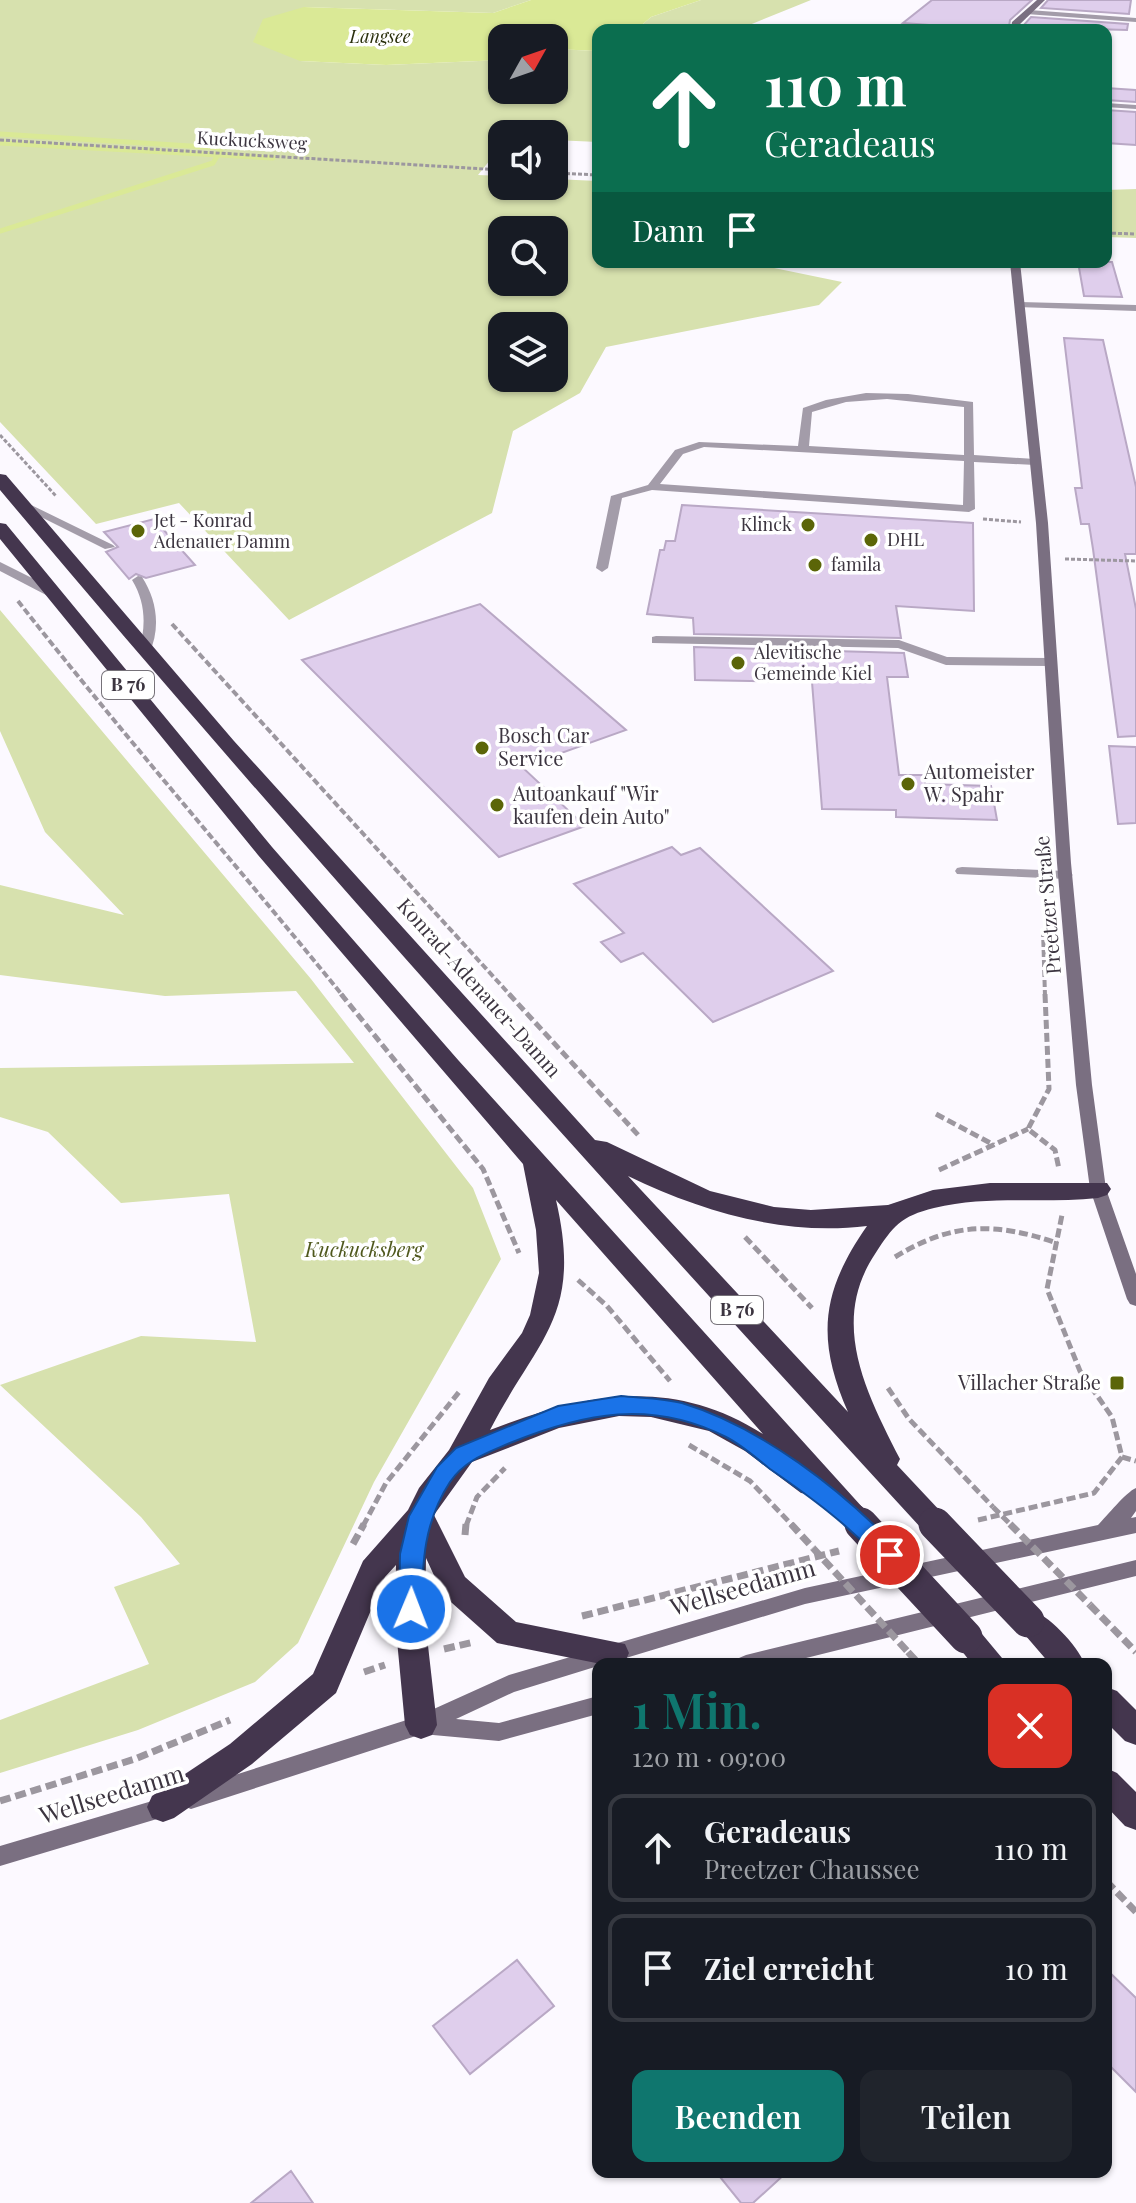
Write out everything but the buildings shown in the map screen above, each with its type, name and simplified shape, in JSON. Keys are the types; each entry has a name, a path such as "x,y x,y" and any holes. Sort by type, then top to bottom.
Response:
{"highway":[{"name":"Konrad-Adenauer-Damm","path":"0,479 303,835 572,1133 901,1488 1064,1658"},
{"name":"B 76","path":"0,528 265,851 535,1163 853,1516 986,1658"},
{"path":"572,1133 658,1183 723,1206 811,1218 888,1214 936,1198 1018,1190 1064,1194 1098,1189"},
{"path":"163,1807 241,1754 325,1683 373,1570 420,1516 444,1473 463,1454 500,1385 536,1333 551,1295 552,1272 548,1221 535,1163"},
{"path":"888,1214 850,1274 838,1318 840,1362 901,1488"},
{"path":"463,1454 558,1414 621,1404 678,1410 734,1431 853,1516"},
{"path":"420,1516 454,1586 508,1634 614,1653"},
{"path":"420,1516 411,1554 410,1637 416,1656 421,1725"},
{"path":"1112,1707 1136,1731"},
{"path":"1112,1789 1136,1815"}],"street":[{"path":"1020,24 1041,0"},
{"path":"1029,12 1136,20"},
{"path":"1112,105 1136,107"},
{"name":"Preetzer Straße","path":"1016,268 1042,523 1066,875 1098,1189 1136,1299"},
{"path":"1020,305 1136,308"},
{"path":"602,568 617,496 652,487 969,509 969,404 859,397 815,407 807,410 803,448"},
{"path":"652,487 679,452 703,444 1035,462"},
{"path":"18,501 109,547"},
{"path":"0,566 52,593"},
{"path":"138,580 149,595 150,604 150,635 145,651"},
{"path":"656,640 899,644 946,661 1050,662"},
{"path":"962,871 1066,875"},
{"path":"1105,1530 1125,1512 1136,1496"},
{"name":"Wellseedamm","path":"597,1658 805,1596 1136,1525"},
{"path":"770,1658 1136,1568"},
{"name":"Wellseedamm","path":"0,1856 421,1725 509,1684 592,1659"},
{"name":"Wellseedamm","path":"421,1725 499,1732 592,1707"}],"path":[{"name":"Kuckucksweg","path":"0,140 488,169"},
{"path":"568,174 592,175"},
{"path":"1112,233 1136,234"},
{"path":"0,435 58,499"},
{"path":"969,509 983,519 1042,523"},
{"path":"1044,558 1136,561"},
{"path":"8,591 124,736 211,833 483,1169 500,1199 506,1226 523,1263 585,1284 679,1393 678,1410"},
{"path":"150,604 162,608 177,631 644,1142"},
{"path":"930,1173 1028,1129 1049,1089 1041,874"},
{"path":"936,1114 994,1145"},
{"path":"1028,1129 1055,1150 1064,1194"},
{"path":"723,1206 734,1224 817,1313 838,1318"},
{"path":"888,1266 896,1256 919,1241 956,1231 1006,1227 1057,1243"},
{"path":"881,1376 909,1419 1136,1652"},
{"path":"1122,1457 1136,1461"},
{"path":"813,1548 914,1658"},
{"path":"0,1801 135,1759 237,1717"},
{"path":"1112,1887 1136,1912"}],"green space":[{"path":"0,0 531,0 493,13 304,7 300,61 386,65 488,61 488,104 568,104 568,50 592,51 592,142 568,141 568,120 488,120 488,162 478,175 488,175 488,200 568,200 568,180 592,181 592,268 774,268 842,282 819,305 606,347 580,393 513,431 492,513 289,620 179,503 96,524 0,422"},
{"path":"701,0 811,0 752,24 643,24 651,17"},
{"path":"1136,189 1136,238 1112,237 1112,190"},
{"name":"Kuckucksberg","path":"0,610 311,979 473,1188 501,1259 374,1482 298,1643 255,1682 138,1730 0,1773 0,1720 149,1664 114,1587 180,1564 141,1517 0,1385 141,1336 256,1342 229,1194 121,1203 48,1132 0,1117 0,1068 354,1063 296,991 165,996 0,975 0,885 124,915 45,832 0,731"}],"water":[{"name":"Langsee","path":"531,0 701,0 651,17 643,24 592,24 592,51 568,50 568,24 488,24 488,61 386,65 300,61 253,42 263,19 304,7 493,13"}],"waterway":[{"path":"0,134 222,148 218,155"},
{"path":"0,143 218,155"},
{"path":"0,231 213,163 218,155"},
{"path":"218,155 273,158"}],"place":[{"name":"Klinck","path":"808,525"},
{"name":"Jet - Konrad Adenauer Damm","path":"138,531"},
{"name":"DHL","path":"871,540"},
{"name":"famila","path":"815,565"},
{"name":"Alevitische Gemeinde Kiel","path":"738,663"},
{"name":"Bosch Car Service","path":"482,748"},
{"name":"Automeister W. Spahr","path":"908,784"},
{"name":"Autoankauf \"Wir kaufen dein Auto\"","path":"497,805"},
{"name":"Villacher Straße","path":"1117,1383"}],"route":[{"path":"411,1609 411,1554 420,1516 444,1473 463,1454 558,1414 621,1404 678,1410 734,1431 853,1516 890,1555"}]}
